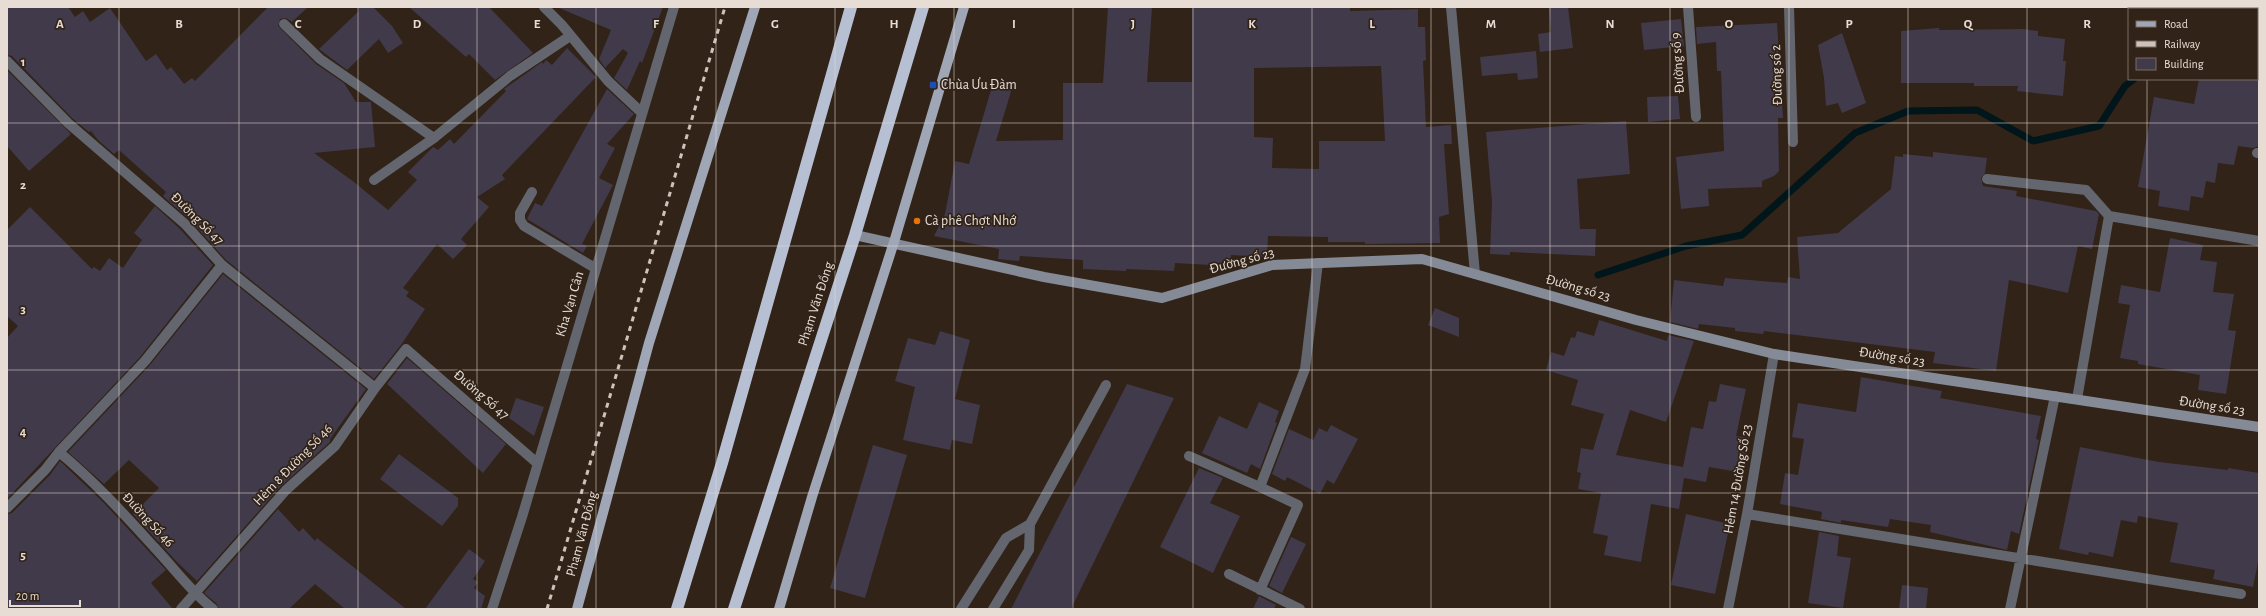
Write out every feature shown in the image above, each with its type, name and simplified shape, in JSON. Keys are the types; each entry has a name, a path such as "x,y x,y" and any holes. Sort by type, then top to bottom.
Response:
{"highway":[{"path":"677,609 722,463 851,7"},
{"name":"Phạm Văn Đồng","path":"734,609 855,235 923,7"}],"main road":[{"name":"Phạm Văn Đồng","path":"577,609 649,343 755,7"},
{"path":"779,609 812,497 894,242 964,7"}],"street":[{"path":"544,7 608,80 642,113"},
{"name":"Kha Vạn Cân","path":"492,609 522,517 674,7"},
{"path":"1451,7 1475,274"},
{"name":"Đường số 9","path":"1688,7 1696,117"},
{"name":"Đường số 2","path":"1789,7 1794,142"},
{"path":"284,24 320,59 434,138"},
{"path":"374,180 434,138 510,76 570,36"},
{"name":"Đường Số 47","path":"7,61 68,123 185,224 222,265 375,388"},
{"path":"1987,179 2086,190 2109,216 2259,241"},
{"path":"532,192 520,213 520,220 524,226 596,268"},
{"path":"2077,400 2109,216"},
{"name":"Đường số 23","path":"855,235 894,242 1044,277 1162,298 1272,265 1422,258 1636,320 1774,354 2259,427"},
{"path":"1260,487 1305,369 1318,263"},
{"path":"7,507 45,470 59,452 145,361 222,265"},
{"name":"Đường Số 47","path":"406,349 537,463"},
{"name":"Hẻm 8 Đường Số 46","path":"181,609 286,490 335,446 375,388 406,349"},
{"name":"Hẻm 14 Đường Số 23","path":"1728,609 1747,514 1774,354"},
{"path":"993,609 1029,550 1030,524 1106,385"},
{"path":"2010,609 2019,559 2055,396"},
{"name":"Đường Số 46","path":"59,452 91,479 156,548 195,594 213,609"},
{"path":"1189,456 1298,505 1260,590"},
{"path":"1747,514 2241,594"},
{"path":"961,609 1006,538 1030,524"},
{"path":"1229,574 1300,609"}],"building":[{"path":"7,7 68,7 75,17 83,11 90,22 110,8 146,61 156,54 167,70 171,67 184,84 192,78 195,81 268,7 308,7 292,22 286,18 280,19 278,26 316,64 344,83 356,102 371,102 375,147 314,153 354,182 388,210 417,180 408,172 433,147 438,150 450,139 454,144 506,91 504,89 542,62 543,64 546,60 552,65 567,48 596,77 502,175 505,179 477,197 489,207 461,239 467,245 453,259 437,244 403,288 409,292 406,296 425,309 401,345 374,379 226,260 190,220 163,196 166,192 119,150 114,154 98,140 91,131 89,132 72,118 12,56 7,55"},
{"path":"357,7 373,7 392,26 403,43 388,53 379,39 347,70 319,49 359,11"},
{"path":"409,7 489,7 533,53 495,80 469,54 466,57"},
{"path":"557,7 663,7 642,63 640,61 627,90 614,78 628,53 623,49 605,68 599,59 611,30"},
{"path":"1108,7 1152,7 1147,82 1192,82 1192,7 1350,7 1350,11 1418,9 1418,27 1425,27 1426,60 1423,61 1426,127 1451,125 1452,144 1444,144 1449,214 1439,217 1440,243 1365,244 1365,242 1328,242 1328,237 1268,236 1267,257 1231,255 1230,269 1209,268 1210,265 1175,263 1174,271 1126,269 1126,271 1083,269 1083,260 1020,256 1019,261 998,259 999,249 934,236 945,214 955,161 969,164 994,80 1013,85 996,141 1063,140 1063,83 1103,83","holes":["1381,66 1385,141 1319,141 1319,169 1272,168 1273,138 1254,137 1254,68"]},
{"path":"1549,7 1568,7 1573,48 1540,52 1538,34 1551,32"},
{"path":"1681,19 1684,46 1644,50 1641,23"},
{"path":"1777,23 1783,118 1778,118 1779,171 1774,176 1762,181 1762,187 1708,189 1709,206 1681,209 1676,157 1724,151 1721,71 1717,71 1716,42 1697,44 1696,27"},
{"path":"1939,28 1939,30 2023,29 2038,31 2038,36 2065,39 2063,61 2066,61 2063,96 2017,91 2018,86 1974,86 1974,83 1901,83 1901,31"},
{"path":"1842,33 1866,103 1842,113 1838,103 1826,106 1824,78 1818,45"},
{"path":"1536,51 1538,78 1518,80 1517,73 1482,76 1480,57"},
{"path":"7,70 71,134 29,171 7,146"},
{"path":"2259,79 2259,146 2253,148 2238,146 2234,165 2218,163 2215,183 2206,181 2203,198 2191,196 2189,211 2158,206 2160,191 2138,187 2154,97 2194,104 2199,80"},
{"path":"607,89 634,114 607,144 615,148 599,178 613,185 582,244 587,246 583,253 527,219 535,203 542,206"},
{"path":"1678,96 1680,119 1648,122 1647,97"},
{"path":"1626,121 1630,174 1577,179 1580,229 1596,229 1595,256 1510,252 1510,255 1490,254 1492,202 1486,132"},
{"path":"1933,152 1987,158 1985,173 1981,178 1983,186 2017,191 2016,196 2096,211 2099,214 2092,249 2078,246 2068,293 2009,280 1996,371 1933,363 1935,352 1764,331 1763,334 1735,331 1735,328 1699,324 1698,329 1670,322 1674,280 1723,286 1725,278 1787,283 1788,277 1800,279 1797,237 1838,233 1891,189 1895,156 1903,157 1903,154 1933,157"},
{"path":"155,206 180,229 213,265 140,357 7,499 7,338 18,326 7,316 7,230 30,207 92,269 94,267 100,271 109,258 123,268 142,240 134,233"},
{"path":"2170,238 2203,245 2200,260 2217,262 2213,292 2234,294 2228,330 2236,331 2226,394 2198,390 2200,375 2138,364 2138,361 2120,358 2130,305 2118,303 2121,285 2160,292"},
{"path":"223,274 366,389 330,439 330,442 281,486 197,581 176,561 133,514 159,488 129,460 104,484 68,452 150,365"},
{"path":"1435,308 1459,318 1459,337 1428,325"},
{"path":"1599,320 1667,341 1668,335 1694,341 1666,422 1630,410 1616,455 1683,467 1691,427 1703,429 1709,401 1716,402 1720,384 1746,389 1736,436 1749,438 1745,459 1741,459 1738,472 1709,467 1706,482 1684,478 1679,509 1651,504 1641,562 1604,555 1608,536 1593,533 1601,493 1578,489 1581,473 1577,472 1581,448 1593,450 1604,414 1571,405 1578,380 1546,370 1551,352 1564,356 1571,337 1575,338 1577,331 1594,336"},
{"path":"940,331 970,340 955,399 980,405 972,444 952,440 950,450 903,440 915,387 895,381 908,338 935,345"},
{"path":"407,358 506,444 483,473 387,384"},
{"path":"1861,377 1942,391 1940,398 2041,416 2036,439 2039,440 2019,534 2011,531 2007,550 1930,532 1931,525 1890,519 1888,527 1841,520 1841,523 1821,519 1822,512 1780,504 1785,473 1798,475 1804,439 1792,437 1798,403 1856,412"},
{"path":"1127,384 1174,398 1071,609 1011,609"},
{"path":"516,398 544,407 534,436 509,418"},
{"path":"1259,402 1279,411 1275,422 1277,423 1260,469 1251,464 1247,473 1202,453 1219,416 1247,429"},
{"path":"1331,425 1358,439 1334,484 1327,480 1320,494 1287,477 1285,481 1272,474 1289,429 1313,440 1319,428 1327,432"},
{"path":"873,445 907,455 865,598 830,588"},
{"path":"2080,447 2159,462 2228,470 2228,468 2259,473 2259,557 2253,587 2213,579 2215,570 2170,562 2178,523 2138,516 2137,523 2121,520 2113,557 2089,552 2088,555 2059,549"},
{"path":"399,454 458,498 458,506 442,526 380,479"},
{"path":"60,461 104,503 166,570 151,583 173,609 7,609 7,514 12,513 50,475"},
{"path":"1199,468 1223,478 1210,503 1240,516 1213,573 1160,547"},
{"path":"278,509 299,532 303,528 315,541 317,538 406,609 345,609 315,584 289,609 219,609 217,604 204,593"},
{"path":"1686,514 1730,524 1715,594 1671,585"},
{"path":"1819,532 1839,536 1837,556 1851,558 1843,608 1808,603"},
{"path":"1291,537 1306,544 1282,593 1269,586"},
{"path":"469,549 485,561 473,579 478,582 474,588 485,596 481,609 425,609"},
{"path":"1902,585 1928,588 1926,609 1899,609"},
{"path":"1259,596 1276,605 1274,609 1253,609"}],"waterway":[{"path":"1598,275 1686,246 1742,235 1855,133 1908,111 1977,110 2033,141 2099,126 2125,86 2133,80"}],"railway":[{"path":"547,609 725,7"}],"place":[{"name":"Chùa Ưu Đàm","path":"933,85"},
{"name":"Cà phê Chợt Nhớ","path":"917,221"}]}
